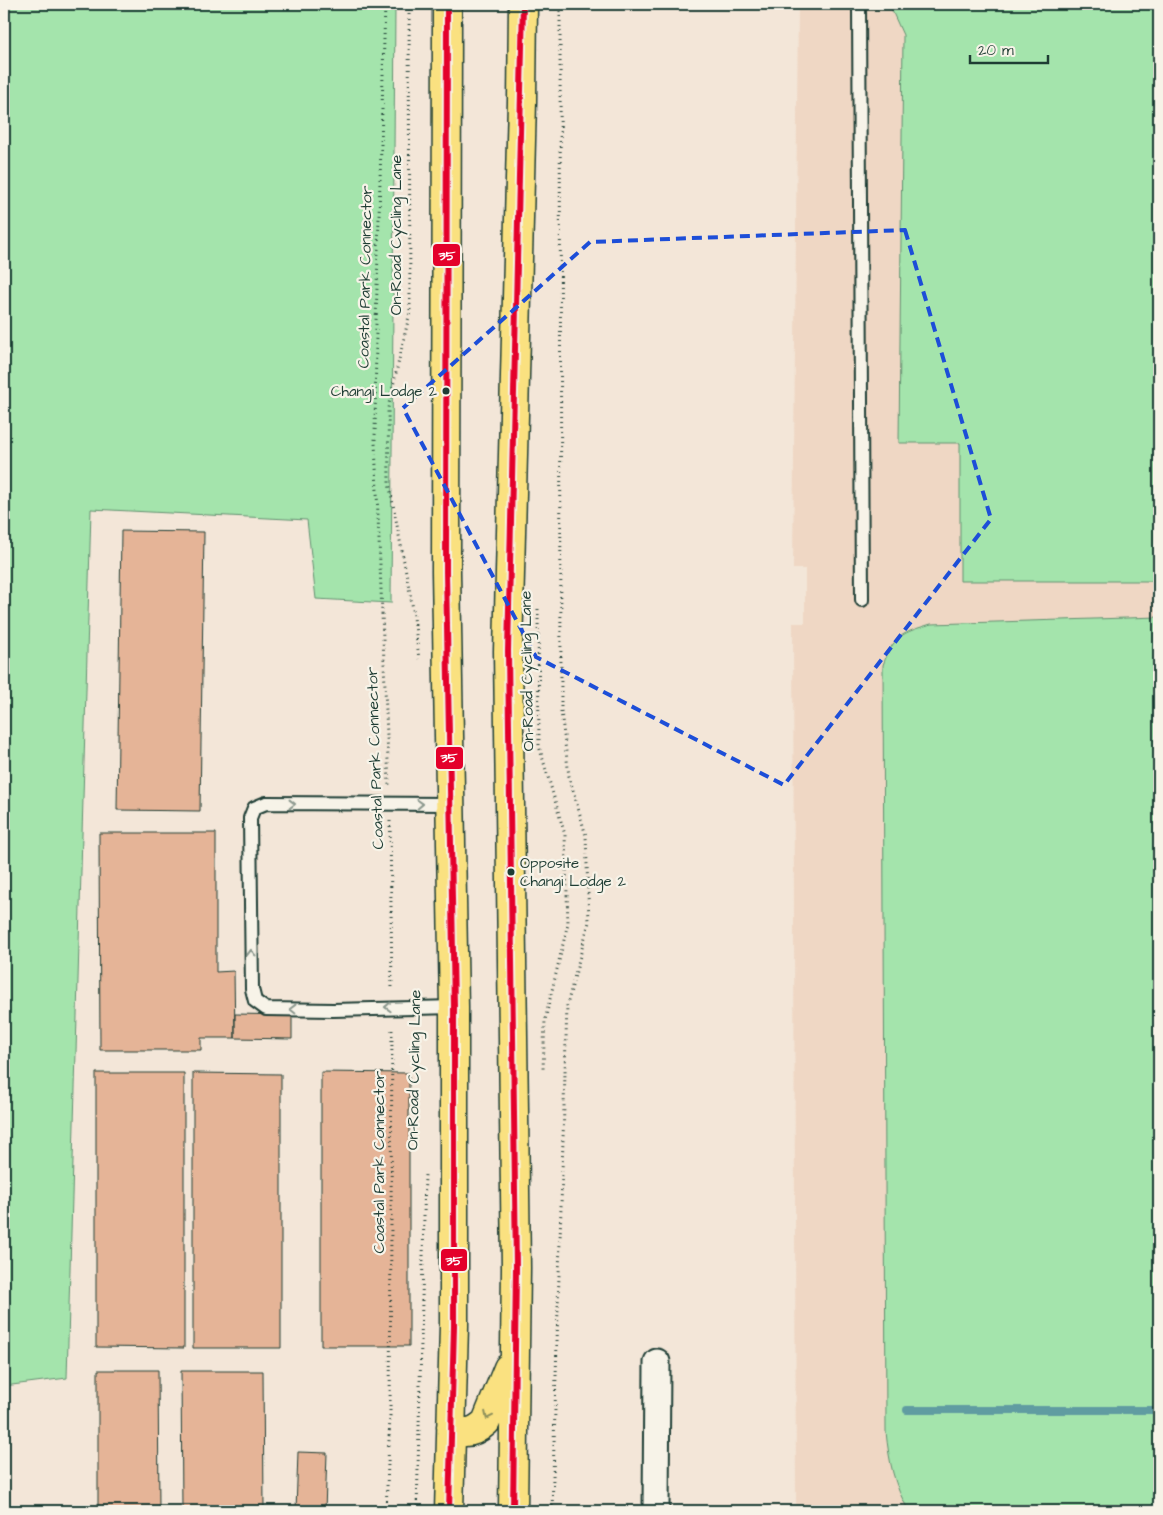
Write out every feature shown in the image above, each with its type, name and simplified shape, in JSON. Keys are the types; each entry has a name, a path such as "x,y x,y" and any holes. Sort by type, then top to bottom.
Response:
{"main road":[{"path":"447,4 446,572 454,1007 454,1316 449,1511"},
{"path":"513,1511 516,1268 508,651 523,4"},
{"path":"451,1426 460,1433 469,1433 486,1422 514,1355"}],"street":[{"path":"656,1511 657,1362"}],"lane":[{"path":"859,4 862,600"},
{"path":"451,804 266,804 254,808 250,818 252,989 255,1001 266,1009 333,1010 392,1007 454,1007"}],"path":[{"name":"Coastal Park Connector","path":"385,4 376,321 375,442 390,805 392,1007 390,1416 386,1511"},
{"name":"On-Road Cycling Lane","path":"408,4 410,312 388,408 389,483 413,609 419,664"},
{"path":"552,1511 567,1005 589,922 586,836 569,776 561,711 560,4"},
{"name":"On-Road Cycling Lane","path":"538,608 539,746 565,835 568,923 545,1020 542,1074"},
{"name":"On-Road Cycling Lane","path":"417,1511 425,1164"}],"highlighted area":[{"path":"905,230 991,519 784,785 536,657 403,408 590,242"}],"shaded area":[{"path":"798,4 1159,4 1159,1511 796,1511 793,623 805,623 805,569 793,569"}],"green space":[{"path":"4,4 395,4 391,603 316,599 307,520 91,509 67,1378 4,1386"},
{"path":"889,4 1159,4 1159,581 960,581 960,443 899,443 903,35"},
{"path":"1159,617 1159,1511 909,1511 893,1473 886,1432 883,665 895,641 906,633 931,624"}],"building":[{"path":"121,531 204,532 200,811 117,810"},
{"path":"99,833 216,833 216,972 234,971 235,1038 201,1038 201,1050 100,1050"},
{"path":"235,1014 292,1015 292,1039 235,1038"},
{"path":"321,1072 409,1073 409,1346 321,1346"},
{"path":"96,1073 184,1073 184,1348 96,1347"},
{"path":"193,1073 281,1074 281,1348 193,1348"},
{"path":"98,1370 158,1370 159,1511 98,1511"},
{"path":"181,1371 263,1371 264,1511 182,1511"},
{"path":"298,1452 327,1453 325,1511 296,1511"}],"waterway":[{"path":"907,1410 1159,1410"}],"transit line":[{"name":"35","path":"447,4 446,572 454,1007 454,1326 449,1511"},
{"name":"35","path":"513,1511 516,1268 508,651 523,4"}],"place":[{"name":"Changi Lodge 2","path":"446,391"},
{"name":"Opposite Changi Lodge 2","path":"511,872"}]}
